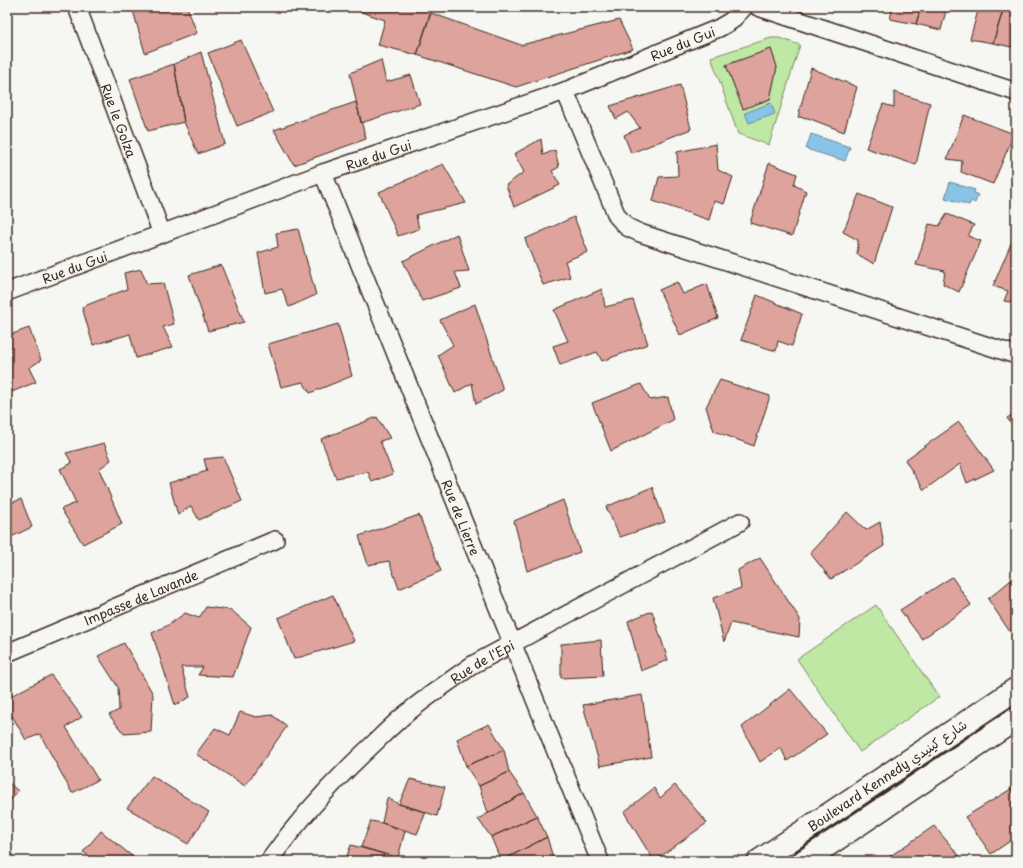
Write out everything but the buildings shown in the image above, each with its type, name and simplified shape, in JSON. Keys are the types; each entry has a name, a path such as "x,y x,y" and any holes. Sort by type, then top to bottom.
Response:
{"main road":[{"name":"Boulevard Kennedy شارع كينيدي","path":"759,861 1016,689"},
{"name":"Boulevard Kennedy شارع كينيدي","path":"804,861 1016,719"}],"street":[{"name":"Rue le Golza","path":"77,7 162,234"},
{"name":"Rue du Gui","path":"7,292 323,173 565,91 719,28 731,21 744,7"},
{"path":"758,7 1016,92"},
{"path":"565,91 617,216 627,227 640,234 1016,355"},
{"name":"Rue de Lierre","path":"323,173 600,861"},
{"name":"Rue de l'Epi","path":"269,861 280,845 319,798 355,761 406,714 438,688 474,664 740,522"},
{"name":"Impasse de Lavande","path":"7,653 275,540"}],"green space":[{"path":"771,38 779,38 800,45 769,145 738,134 711,57","holes":["771,49 777,67 770,99 743,109 726,65"]},
{"path":"876,605 939,697 860,752 797,659"}],"water":[{"path":"771,103 775,114 749,123 745,113"},
{"path":"811,134 850,147 845,161 806,149"},
{"path":"950,182 975,190 974,193 978,195 975,203 971,201 969,205 945,198"}]}
